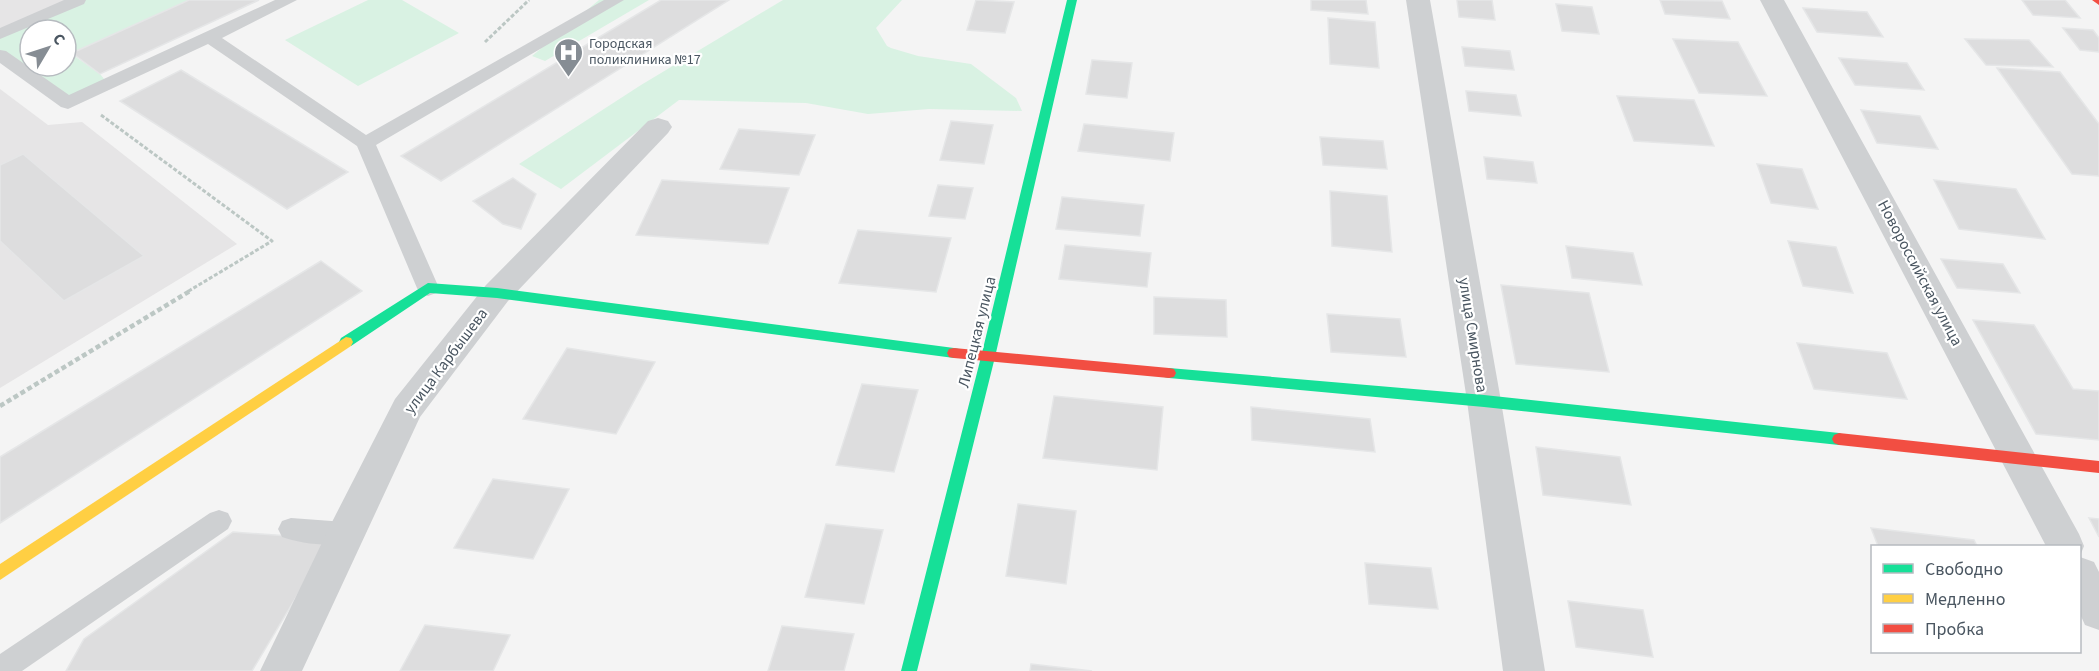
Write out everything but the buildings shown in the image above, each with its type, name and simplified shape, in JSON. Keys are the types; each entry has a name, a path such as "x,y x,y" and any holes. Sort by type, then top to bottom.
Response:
{"street":[{"name":"Липецкая улица","path":"909,671 988,357 1072,0"},
{"name":"улица Смирнова","path":"1418,0 1484,401 1524,671"},
{"name":"Новороссийская улица","path":"1772,0 2020,458 2064,545"},
{"name":"улица Карбышева","path":"281,671 345,533 407,409 497,293 658,127"},
{"path":"0,573 428,288 497,293 988,357 1484,401 2099,467"},
{"path":"2081,578 2099,612"}],"lane":[{"path":"0,34 78,0"},
{"path":"0,55 68,104 288,0"},
{"path":"365,143 616,0"},
{"path":"209,37 365,143 428,288"},
{"path":"0,670 219,521"},
{"path":"291,529 345,533"}],"path":[{"path":"0,406 272,240 80,99"}],"shaded area":[{"path":"0,0 78,0 37,18 18,18 18,26 0,34"},
{"path":"0,89 48,125 82,122 237,244 0,388"}],"green space":[{"path":"78,0 189,0 78,50 78,18 37,18"},
{"path":"368,0 402,0 459,33 358,86 285,40"},
{"path":"599,0 649,0 545,61 532,56"},
{"path":"783,0 902,0 876,28 887,46 918,56 971,64 1016,98 1022,111 929,109 868,114 806,103 679,100 561,189 519,164 641,85"},
{"path":"18,26 18,68 0,55 0,34"},
{"path":"78,58 100,74 109,85 68,103 33,78 78,78"}],"traffic: fast":[{"path":"909,671 988,357 1072,0"},
{"path":"346,342 428,288 497,293 954,353"},
{"path":"1169,373 1484,401 1839,439"}],"traffic: slow":[{"path":"0,573 346,342"}],"traffic: jam":[{"path":"954,353 1169,373"},
{"path":"1839,439 2099,467"}],"place":[{"name":"Городская поликлиника №17","path":"568,78"}]}
